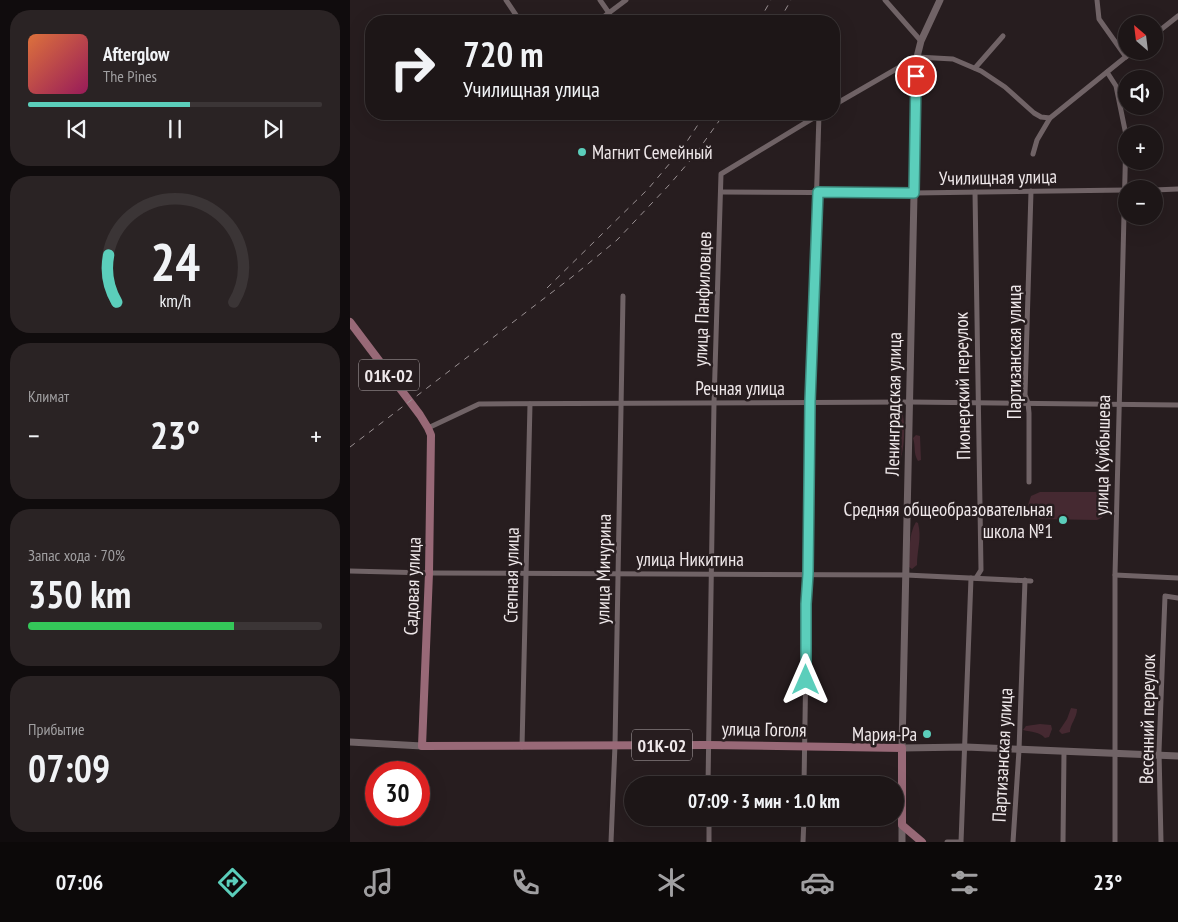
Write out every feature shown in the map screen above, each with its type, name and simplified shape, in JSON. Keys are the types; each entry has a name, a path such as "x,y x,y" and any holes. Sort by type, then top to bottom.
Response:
{"main road":[{"name":"01К-02","path":"350,322 428,428"},
{"name":"Садовая улица","path":"422,746 432,461 431,436 428,428"},
{"name":"улица Гоголя","path":"422,746 708,745 902,748"},
{"name":"Ленинградская улица","path":"902,748 902,776"},
{"path":"903,826 922,842"}],"street":[{"path":"506,0 516,15"},
{"path":"600,0 610,13"},
{"path":"607,15 626,0"},
{"path":"885,0 920,41"},
{"name":"Ленинградская улица","path":"902,748 917,57 920,41 940,0"},
{"path":"1098,0 1100,19 1118,45"},
{"path":"1163,28 1178,16"},
{"path":"975,68 1003,36"},
{"path":"840,102 917,57 953,60 975,68 1005,86 1034,113 1041,117 1050,118"},
{"path":"1033,154 1037,140 1050,118 1122,60"},
{"name":"улица Куйбышева","path":"1107,72 1116,86 1126,135 1125,180"},
{"name":"улица Панфиловцев","path":"708,776 714,403 721,174 809,120"},
{"path":"804,776 810,402 819,120"},
{"path":"1163,190 1178,189"},
{"name":"Училищная улица","path":"720,192 914,193 1118,190"},
{"name":"Партизанская улица","path":"1029,482 1028,403 1025,395 1031,191"},
{"name":"Пионерский переулок","path":"947,842 961,842 973,578 981,570 975,192"},
{"name":"улица Куйбышева","path":"1115,842 1115,575 1124,225"},
{"name":"улица Мичурина","path":"611,842 615,745 624,296"},
{"name":"Речная улица","path":"428,428 479,404 977,402 1178,405"},
{"name":"Степная улица","path":"522,747 530,404"},
{"name":"улица Никитина","path":"350,571 906,575 1028,580"},
{"path":"1115,575 1178,578"},
{"name":"Партизанская улица","path":"1013,842 1028,580"},
{"name":"Весенний переулок","path":"1160,842 1159,755 1165,596 1178,598"},
{"name":"улица Гоголя","path":"350,742 422,746"},
{"name":"улица Гоголя","path":"902,748 966,747 1178,756"},
{"path":"1063,842 1064,752"},
{"path":"709,826 709,842"},
{"path":"803,842 804,826"},
{"name":"Ленинградская улица","path":"902,826 902,842"}],"shaded area":[{"path":"902,412 904,437 900,461 898,461 897,428"},
{"path":"916,435 920,436 921,460 918,461 913,438"},
{"path":"1040,492 1097,492 1102,494 1108,506 1102,518 1097,520 1039,519 1031,514 1028,505 1031,496"},
{"path":"916,522 919,528 917,565 912,569 909,567 910,544 913,527"},
{"path":"1071,708 1077,709 1076,715 1070,732 1062,734 1059,731 1067,719"},
{"path":"1051,725 1052,729 1049,737 1045,738 1038,733 1023,730 1026,726"}],"railway":[{"path":"762,15 771,0"},
{"path":"782,15 791,0"},
{"path":"547,288 648,189 682,149 701,120"},
{"path":"350,447 572,277 617,240 694,156 720,120"}],"place":[{"name":"Магнит Семейный","path":"582,152"},
{"name":"Средняя общеобразовательная школа №1","path":"1063,520"},
{"name":"Мария-Ра","path":"927,734"}],"route":[{"path":"806,680 810,402 818,192 914,193 916,76"}]}
